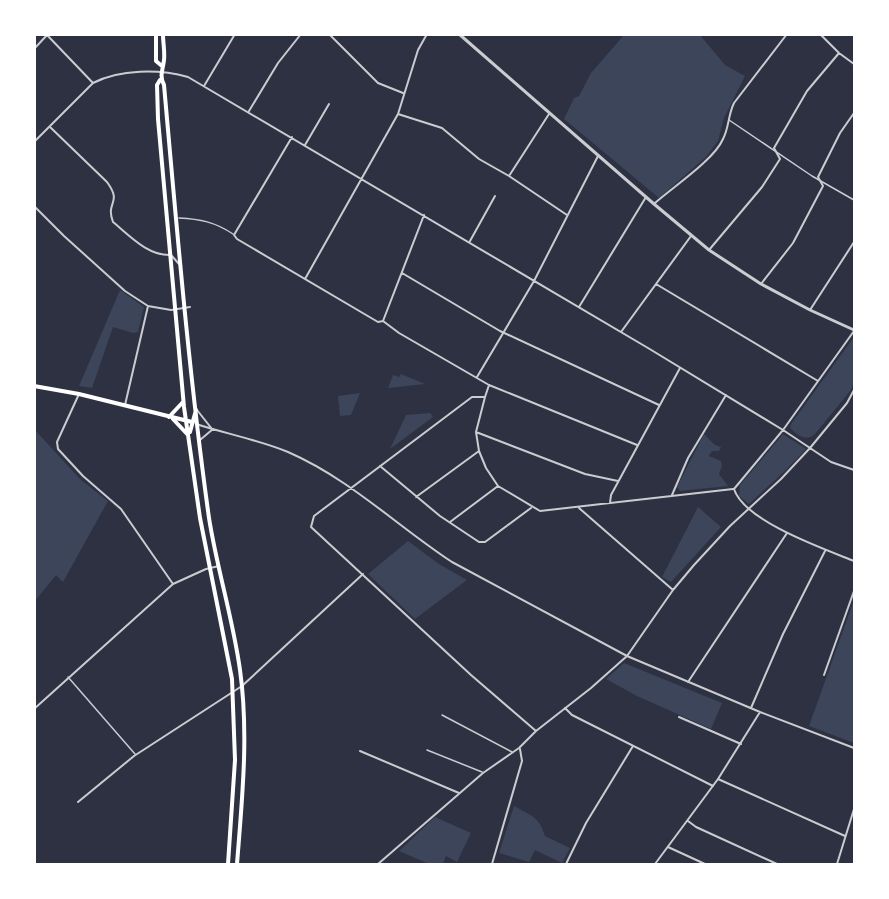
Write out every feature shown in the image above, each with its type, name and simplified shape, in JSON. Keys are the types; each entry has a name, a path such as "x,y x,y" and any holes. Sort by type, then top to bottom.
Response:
{"main road":[{"path":"156,34 156,61 162,66"},
{"path":"164,34 164,62 157,85 158,119 184,402 199,513 234,692 236,760 228,864"},
{"path":"161,76 164,85 174,218 210,520 242,686 244,760 237,864"},
{"path":"179,309 184,303"},
{"path":"170,309 175,316"},
{"path":"34,386 79,393 192,422"},
{"path":"171,417 184,402"},
{"path":"189,436 196,410"},
{"path":"171,417 189,436"},
{"path":"236,760 244,760"},
{"path":"234,789 243,789"},
{"path":"230,836 239,837"}],"street":[{"path":"249,112 278,63 301,34"},
{"path":"329,34 378,83 405,93"},
{"path":"305,279 398,114 418,50 427,34"},
{"path":"459,34 709,250 761,284 855,331 783,430 734,489 545,512 531,508 498,486 479,451 476,432 489,385"},
{"path":"654,204 716,152 724,139 729,113 741,93 787,34"},
{"path":"820,34 839,54 855,64"},
{"path":"34,49 48,35 93,83"},
{"path":"204,86 233,35"},
{"path":"709,250 762,187 780,159 774,148 807,91 839,54"},
{"path":"34,142 93,83 118,73 188,77 621,332 783,430 831,462 855,470"},
{"path":"305,145 329,104"},
{"path":"761,284 793,243 823,186 818,177 840,133 855,113"},
{"path":"398,114 442,128 478,159 509,176 568,216"},
{"path":"509,176 549,114"},
{"path":"50,127 107,182 114,192 115,196 110,209 113,222 157,254 171,255 180,265"},
{"path":"292,137 234,235 378,322 383,321 399,333 489,385 637,445"},
{"path":"477,377 534,281 598,156"},
{"path":"470,242 495,196"},
{"path":"579,307 646,197"},
{"path":"34,206 118,285 148,306 170,309 190,307"},
{"path":"383,321 424,215"},
{"path":"621,332 691,236"},
{"path":"810,310 855,242"},
{"path":"402,273 504,332 659,405"},
{"path":"656,284 818,381"},
{"path":"170,309 174,302"},
{"path":"184,303 190,307"},
{"path":"125,405 148,306"},
{"path":"186,315 190,307"},
{"path":"175,316 179,309"},
{"path":"610,504 611,495 618,481 680,368"},
{"path":"378,864 459,793 519,748 536,731 627,656 673,590 710,547 810,448 855,390"},
{"path":"79,393 57,442 58,449 83,476 121,509 173,584"},
{"path":"672,495 688,458 726,395"},
{"path":"485,397 472,397 314,516 311,527 536,731"},
{"path":"196,410 212,429"},
{"path":"192,422 289,453 352,488 424,544 452,562 627,656 760,712 855,748"},
{"path":"200,440 212,429"},
{"path":"476,432 585,474 618,481"},
{"path":"416,497 479,451"},
{"path":"380,466 449,523 482,542 531,508"},
{"path":"449,523 498,486"},
{"path":"734,489 736,497 748,509 788,533 855,561"},
{"path":"579,508 673,590"},
{"path":"688,682 788,533"},
{"path":"751,708 789,621 825,550"},
{"path":"34,709 173,584 219,566"},
{"path":"78,802 135,754 242,686 363,574"},
{"path":"824,675 855,591"},
{"path":"565,708 572,715 713,786"},
{"path":"655,864 718,779 760,712"},
{"path":"679,717 741,744"},
{"path":"566,864 586,824 633,746"},
{"path":"492,864 522,760 519,748"},
{"path":"360,751 459,793"},
{"path":"718,779 845,837"},
{"path":"837,864 855,808"},
{"path":"688,820 696,827 777,864"},
{"path":"668,847 705,864"}],"lane":[{"path":"728,119 777,153 855,200"},
{"path":"174,218 214,222 234,235"},
{"path":"68,677 135,754"},
{"path":"442,715 513,752"},
{"path":"427,750 483,773"}],"shaded area":[{"path":"624,35 700,35 725,65 745,76 724,118 718,141 706,157 659,198 564,119 574,98 579,96 591,73"},
{"path":"120,290 144,307 138,332 133,333 113,327 92,388 79,386"},
{"path":"854,337 854,381 851,390 815,434 809,438 799,436 790,428 791,424"},
{"path":"401,374 425,384 388,388 393,375 399,377"},
{"path":"360,393 351,415 340,416 338,396"},
{"path":"430,413 433,417 390,449 406,415"},
{"path":"35,430 81,480 108,501 63,582 56,575 35,601"},
{"path":"704,434 715,445 721,447 719,451 712,451 709,456 721,461 719,474 728,486 680,491 677,487"},
{"path":"783,434 806,449 749,504 739,496 740,485"},
{"path":"698,507 721,527 671,582 662,577"},
{"path":"408,541 439,564 467,580 415,619 368,574"},
{"path":"854,600 854,743 809,726"},
{"path":"624,663 722,703 711,729 637,696 606,679"},
{"path":"514,806 530,814 540,825 545,836 570,848 562,863 535,850 529,862 499,853"},
{"path":"435,817 471,833 457,862 446,856 443,864 429,864 399,851"}]}
